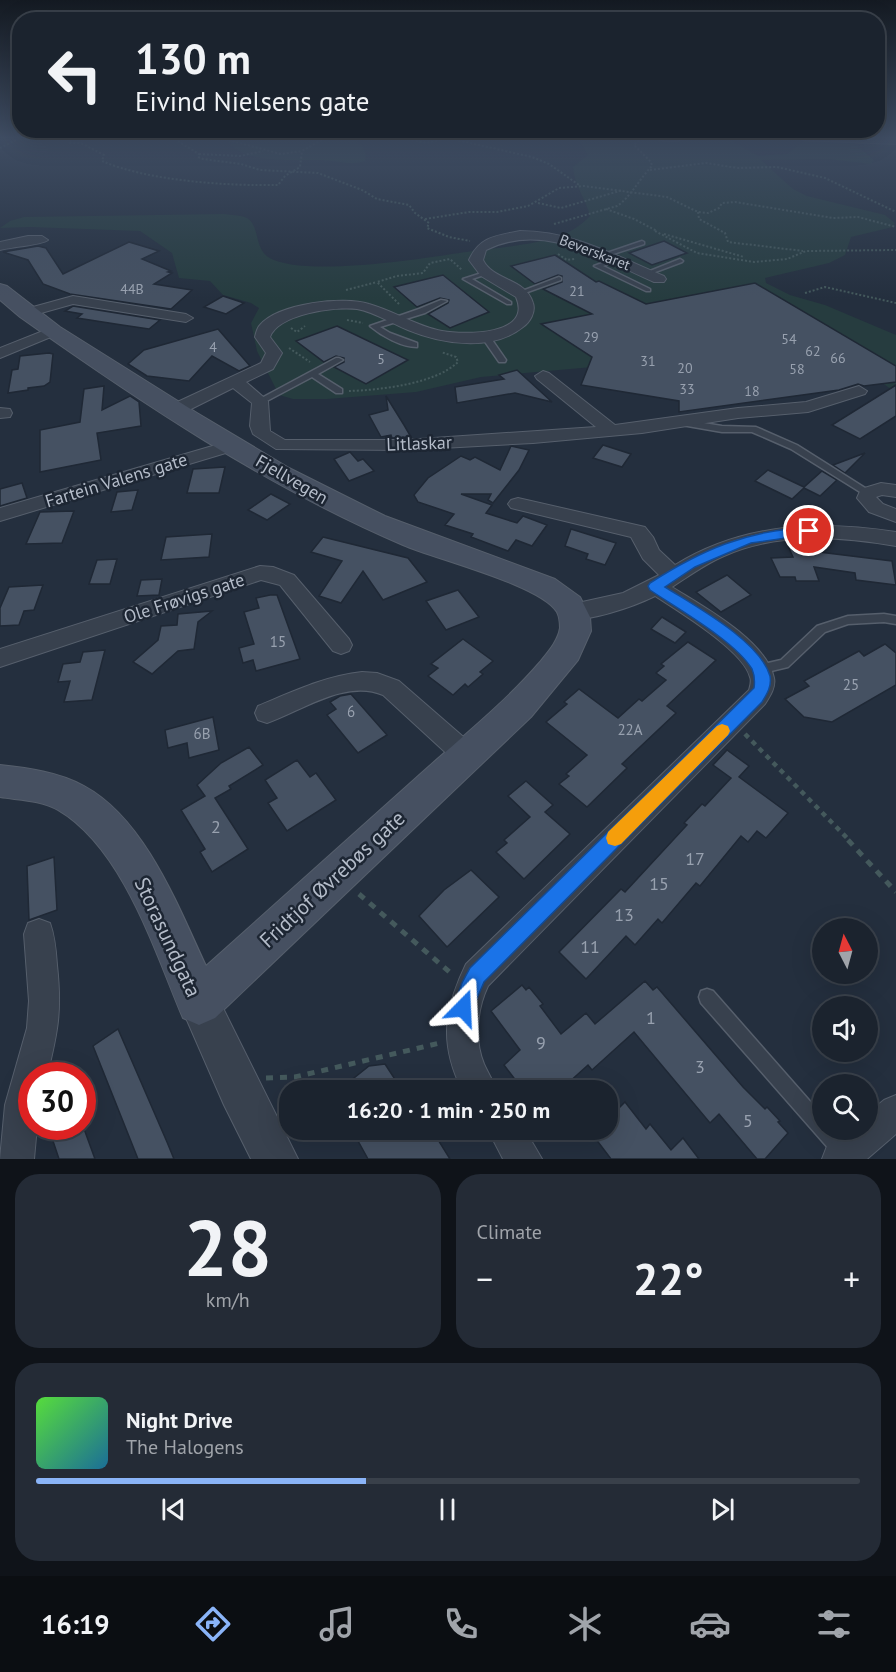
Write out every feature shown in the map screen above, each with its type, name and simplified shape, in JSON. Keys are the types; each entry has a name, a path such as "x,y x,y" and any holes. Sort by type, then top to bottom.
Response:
{"main road":[{"name":"Fjellvegen","path":"0,290 53,331 233,445 327,500 398,533 547,588 568,603 572,612"},
{"name":"Fridtjof Øvrebøs gate","path":"199,1002 519,707 559,660 575,630 572,612"},
{"name":"Storasundgata","path":"0,782 37,786 73,799 102,820 128,852 199,1002"}],"street":[{"name":"Beverskaret","path":"484,246 505,238 537,235 562,238 605,260 653,276"},
{"path":"0,246 28,240 42,240"},
{"path":"177,409 262,370 271,362 274,353 263,340 262,333 268,324 279,318 318,308 345,304 364,307 436,336 452,338 486,336 506,331 522,322 527,305 520,293 479,267 476,260 478,252 484,246"},
{"path":"27,313 95,292"},
{"path":"73,300 186,318"},
{"path":"0,353 53,331"},
{"path":"543,376 612,431"},
{"path":"236,382 260,401"},
{"name":"Litlaskar","path":"260,401 260,430 265,437 282,445 405,444 533,438 612,431 738,412 808,407 859,391"},
{"name":"Fartein Valens gate","path":"0,515 233,445"},
{"path":"896,491 881,489 868,493 866,498 869,502 896,516"},
{"path":"474,1080 462,1041 463,1008 477,975 757,697 762,688 763,678 759,669 745,652 664,581 643,537 638,532 518,504"},
{"path":"572,612 626,599 664,581 691,563 720,550 748,540 779,533 840,532 896,539"},
{"name":"Ole Frøvigs gate","path":"0,658 261,573 273,574 287,580 341,645"},
{"path":"267,713 351,680 380,681 391,688 466,755"},
{"path":"16,1159 22,1105 43,1028 45,1001 39,934"},
{"name":"Storasundgata","path":"199,1002 239,1090 275,1159"},
{"path":"833,1143 896,1112"},
{"path":"512,1140 524,1159"}],"lane":[{"path":"605,260 642,243"},
{"path":"605,260 648,290"},
{"path":"653,276 680,261"},
{"path":"487,273 466,279 509,303"},
{"path":"520,293 559,279"},
{"path":"374,326 443,301"},
{"path":"374,326 387,335 414,345"},
{"path":"486,336 502,360"},
{"path":"260,401 339,360"},
{"path":"312,374 339,391"},
{"path":"678,422 722,429 753,429 794,447 868,493"},
{"path":"759,669 784,664 821,629 848,620 884,618 896,620"},
{"path":"707,997 833,1143"}],"path":[{"path":"364,191 377,199 409,205 429,224 427,228 484,246"},
{"path":"425,219 469,212 497,212 537,203 554,191"},
{"path":"537,203 561,208 620,191"},
{"path":"628,191 667,197 699,212 708,213 719,208 723,203 735,202 832,218 858,217 896,227"},
{"path":"852,191 896,212"},
{"path":"537,235 537,230 621,204 631,192"},
{"path":"606,209 617,215 634,219 697,253 736,260 776,261 806,251"},
{"path":"699,212 699,219 725,233 728,242 806,251 896,249"},
{"path":"655,231 682,241 744,257"},
{"path":"557,247 556,253 567,260 605,260"},
{"path":"411,314 377,282 397,276 423,273 430,263 450,259 472,277"},
{"path":"805,293 813,287 825,285 862,297 896,303"},
{"path":"338,318 374,326"},
{"path":"288,327 297,332 308,322"},
{"path":"280,342 321,369"},
{"path":"339,391 362,392 407,383 449,371 458,362 456,357 427,346 414,345"},
{"path":"732,721 824,813 896,892"},
{"path":"353,890 369,900 469,990"},
{"path":"257,1078 295,1077 446,1042 462,1041"}],"green space":[{"path":"581,191 797,191 807,196 885,215 895,223 893,227 851,237 845,255 829,263 765,278 766,283 790,295 825,305 896,335 896,393 873,376 604,366 481,377 416,392 327,399 293,399 279,395 257,351 251,323 259,308 251,303 223,295 210,281 179,278 172,253 140,231 0,228 10,221 24,217 236,215 247,218 251,222 261,248 268,257 285,263 337,266 399,261 542,241 571,231 590,216"}],"building":[{"path":"664,241 687,253 652,265 629,253"},
{"path":"129,242 159,251 142,259 171,271 168,272 172,273 154,284 192,290 171,309 70,294 43,284 28,260 3,252 38,246 46,248 63,274"},
{"path":"555,255 596,282 599,281 646,304 755,283 896,366 896,382 864,386 858,384 839,390 679,412 679,401 581,385 592,357 541,324 592,314 543,289 562,282 562,276 558,275 535,284 511,266"},
{"path":"443,275 489,312 450,328 428,314 448,303 449,300 440,298 417,307 394,287"},
{"path":"223,296 244,303 226,314 204,307"},
{"path":"73,306 160,320 149,329 77,318 82,314 65,311"},
{"path":"337,326 408,360 366,384 334,367 344,362 344,358 336,356 324,362 296,341"},
{"path":"218,329 250,366 239,371 212,356 189,381 147,376 128,364 144,350"},
{"path":"53,354 50,382 44,386 8,393 12,370 18,369 20,356"},
{"path":"517,370 552,402 515,393 457,403 455,387 504,379 499,375"},
{"path":"896,385 896,416 860,439 832,425"},
{"path":"104,386 102,410 130,396 139,402 141,426 97,433 101,460 40,472 40,430 80,422 84,389"},
{"path":"386,396 411,437 392,438 391,435 381,437 369,415 388,410"},
{"path":"603,445 631,454 622,467 593,458"},
{"path":"511,446 529,450 519,470 493,503 488,500 491,494 461,494 492,505 486,513 517,523 523,516 547,525 532,546 516,540 508,551 471,537 473,534 445,525 454,514 418,502 414,495 428,478 461,456 470,460 475,457 500,470"},
{"path":"350,452 358,461 363,459 374,471 349,481 334,459"},
{"path":"865,453 845,473 833,465"},
{"path":"225,467 219,493 187,493 193,469"},
{"path":"768,470 804,487 822,471 837,480 820,496 804,488 792,499 755,481"},
{"path":"22,483 27,498 0,506 0,489"},
{"path":"138,490 132,510 111,512 117,492"},
{"path":"271,494 290,504 267,520 248,510"},
{"path":"74,511 62,543 26,544 40,512"},
{"path":"571,529 616,543 605,565 586,559 588,554 565,546"},
{"path":"212,534 209,557 161,560 166,537"},
{"path":"323,537 408,558 427,582 383,600 363,571 341,603 319,596 342,561 311,552"},
{"path":"788,546 808,546 811,551 892,561 896,585 856,580 855,573 814,567 819,581 796,581 795,577 780,577 771,558 793,557"},
{"path":"117,559 110,584 89,584 97,560"},
{"path":"727,575 751,595 721,612 696,592"},
{"path":"162,579 159,595 137,596 141,580"},
{"path":"43,585 34,610 24,611 19,625 0,626 0,608 9,587"},
{"path":"458,590 479,617 446,630 426,601"},
{"path":"277,595 300,659 256,671 253,660 243,663 239,648 254,644 244,612 259,608 256,598"},
{"path":"212,611 198,622 194,649 178,651 152,674 133,662 158,640 161,626 177,625 178,614"},
{"path":"662,617 686,632 675,643 651,629"},
{"path":"463,639 493,661 480,672 483,674 468,687 465,684 453,695 428,676 438,668 431,664"},
{"path":"688,642 716,660 667,706 676,713 622,764 627,768 587,807 559,784 569,776 566,774 587,755 546,722 567,704 564,702 579,689 618,718 639,699 642,701 666,680 656,673 664,666 661,664"},
{"path":"885,644 896,653 896,685 832,722 804,717 785,699 809,686 804,681 859,651 864,656"},
{"path":"105,650 92,700 64,702 70,681 58,682 63,664 80,662 83,652"},
{"path":"351,694 387,735 358,753 327,715 336,709 330,702 340,696"},
{"path":"213,717 219,750 189,758 187,743 168,748 165,730"},
{"path":"249,747 263,765 229,786 231,789 215,798 248,849 212,872 200,852 205,849 181,810 205,796 197,785 221,763"},
{"path":"727,750 749,766 739,777 788,813 766,838 757,831 748,842 741,836 700,886 696,883 662,923 658,919 635,945 626,936 586,979 559,952 621,889 625,892 687,825 684,823 702,804 705,806 731,778 713,765"},
{"path":"297,760 310,777 316,773 336,800 287,831 268,803 277,798 265,780"},
{"path":"526,781 553,805 545,812 570,834 524,879 496,852 507,843 504,840 530,817 508,796"},
{"path":"54,857 57,910 29,920 27,866"},
{"path":"471,870 499,897 447,947 419,916 444,890"},
{"path":"645,981 653,990 657,987 743,1087 765,1109 767,1107 788,1133 765,1159 757,1159 719,1114 710,1123 634,1032 592,1070 588,1065 571,1080 515,1080 504,1065 520,1050 491,1011 522,985 526,990 529,987 543,1004 540,1006 561,1034 586,1013 595,1024"},
{"path":"118,1029 174,1159 138,1159 93,1046"},
{"path":"385,1064 395,1080 352,1080 369,1066"},
{"path":"625,1102 646,1129 650,1124 671,1150 683,1138 699,1159 611,1159 597,1140 618,1140 618,1109"},
{"path":"53,1140 88,1140 95,1159 59,1159"},
{"path":"358,1140 438,1140 450,1159 368,1159"}],"slow traffic":[{"path":"615,838 722,731"}],"route":[{"path":"463,1008 477,975 757,697 762,688 763,678 758,666 745,652 718,629 655,586 691,563 720,550 748,540 779,533 809,531"}]}
